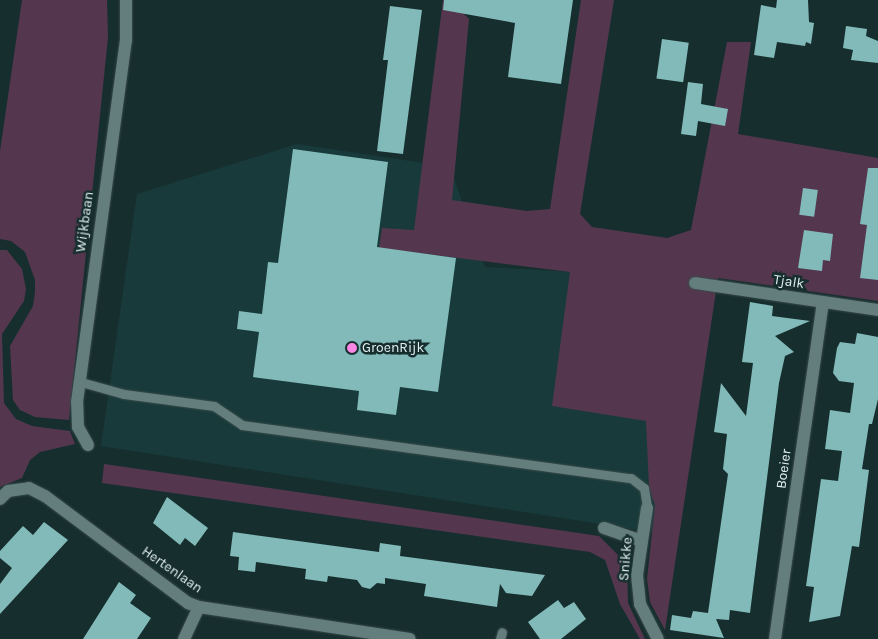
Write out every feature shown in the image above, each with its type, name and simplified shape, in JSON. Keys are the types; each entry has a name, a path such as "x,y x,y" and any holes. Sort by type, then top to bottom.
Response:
{"street":[{"name":"Wijkbaan","path":"88,445 78,427 81,382 126,41 126,0"},
{"name":"Tjalk","path":"695,283 878,310"},
{"name":"Boeier","path":"776,639 823,302"},
{"name":"Hertenlaan","path":"0,499 8,491 29,488 45,496 188,603 199,607 408,639"},
{"name":"Snikke","path":"647,508 637,574 640,604 658,639"},
{"path":"604,528 642,541"},
{"path":"184,639 199,607"}],"lane":[{"path":"81,382 124,394 214,406 242,425 631,478 644,488 647,508"}],"shaded area":[{"path":"22,0 107,0 108,37 69,420 35,417 20,410 13,400 10,346 33,306 35,292 35,280 25,252 11,241 0,239 0,151"},
{"path":"443,0 450,0 469,19 452,200 527,211 550,209 581,0 614,0 580,214 592,227 667,238 691,230 727,42 751,42 738,134 878,158 878,301 718,278 665,630 650,602 647,579 655,505 649,488 646,421 552,406 570,272 379,248 382,228 414,230"},
{"path":"297,144 450,167 485,267 704,279 664,534 101,446 137,194"},
{"path":"0,250 7,250 22,269 26,289 24,301 2,334 4,403 16,419 32,426 70,431 75,444 40,452 30,460 22,478 0,487"},
{"path":"104,464 599,536 627,564 628,603 645,639 640,639 620,604 605,560 590,552 102,483"}],"building":[{"path":"444,0 573,0 561,84 508,77 515,23 443,10"},
{"path":"777,0 808,0 809,22 814,23 811,44 806,42 805,46 777,42 774,58 754,55 761,5 776,8"},
{"path":"390,6 422,10 403,154 377,151 388,60 383,60"},
{"path":"846,26 867,29 866,36 878,41 878,63 851,60 853,50 843,48"},
{"path":"662,39 689,43 683,82 656,79"},
{"path":"688,82 703,84 701,104 728,109 725,126 698,121 696,136 681,134"},
{"path":"293,149 388,162 377,247 456,258 438,392 400,387 396,415 357,410 359,391 253,377 259,332 237,329 239,311 262,314 268,262 278,263"},
{"path":"868,168 878,168 878,280 860,278 867,225 860,224"},
{"path":"803,188 818,190 814,217 799,215"},
{"path":"804,230 833,234 830,261 823,260 822,271 798,268"},
{"path":"750,302 773,306 772,316 810,321 775,336 794,352 785,356 779,383 750,613 730,610 729,620 716,619 724,638 670,630 672,615 691,618 693,611 708,613 728,474 723,469 727,434 714,432 721,383 746,416 753,363 742,362"},
{"path":"857,333 878,337 878,399 872,424 869,424 862,469 869,470 859,547 852,546 840,616 809,622 814,587 806,586 821,479 838,481 842,451 825,449 830,410 850,413 854,383 839,381 833,373 837,348 840,342 855,344"},
{"path":"167,497 208,528 195,546 185,538 180,545 153,523"},
{"path":"44,522 68,540 0,614 0,584 12,568 0,558 0,551 23,526 33,535"},
{"path":"233,532 379,552 380,543 401,546 400,556 545,575 532,596 506,593 500,584 497,607 424,596 426,584 385,578 385,584 377,583 370,589 362,587 357,580 328,576 327,582 305,579 306,569 256,562 255,572 238,570 239,557 230,556"},
{"path":"119,582 136,595 130,603 151,618 137,639 83,639"},
{"path":"558,600 564,608 574,602 586,619 561,639 540,639 528,622"}],"place":[{"name":"GroenRijk","path":"352,348"}]}
